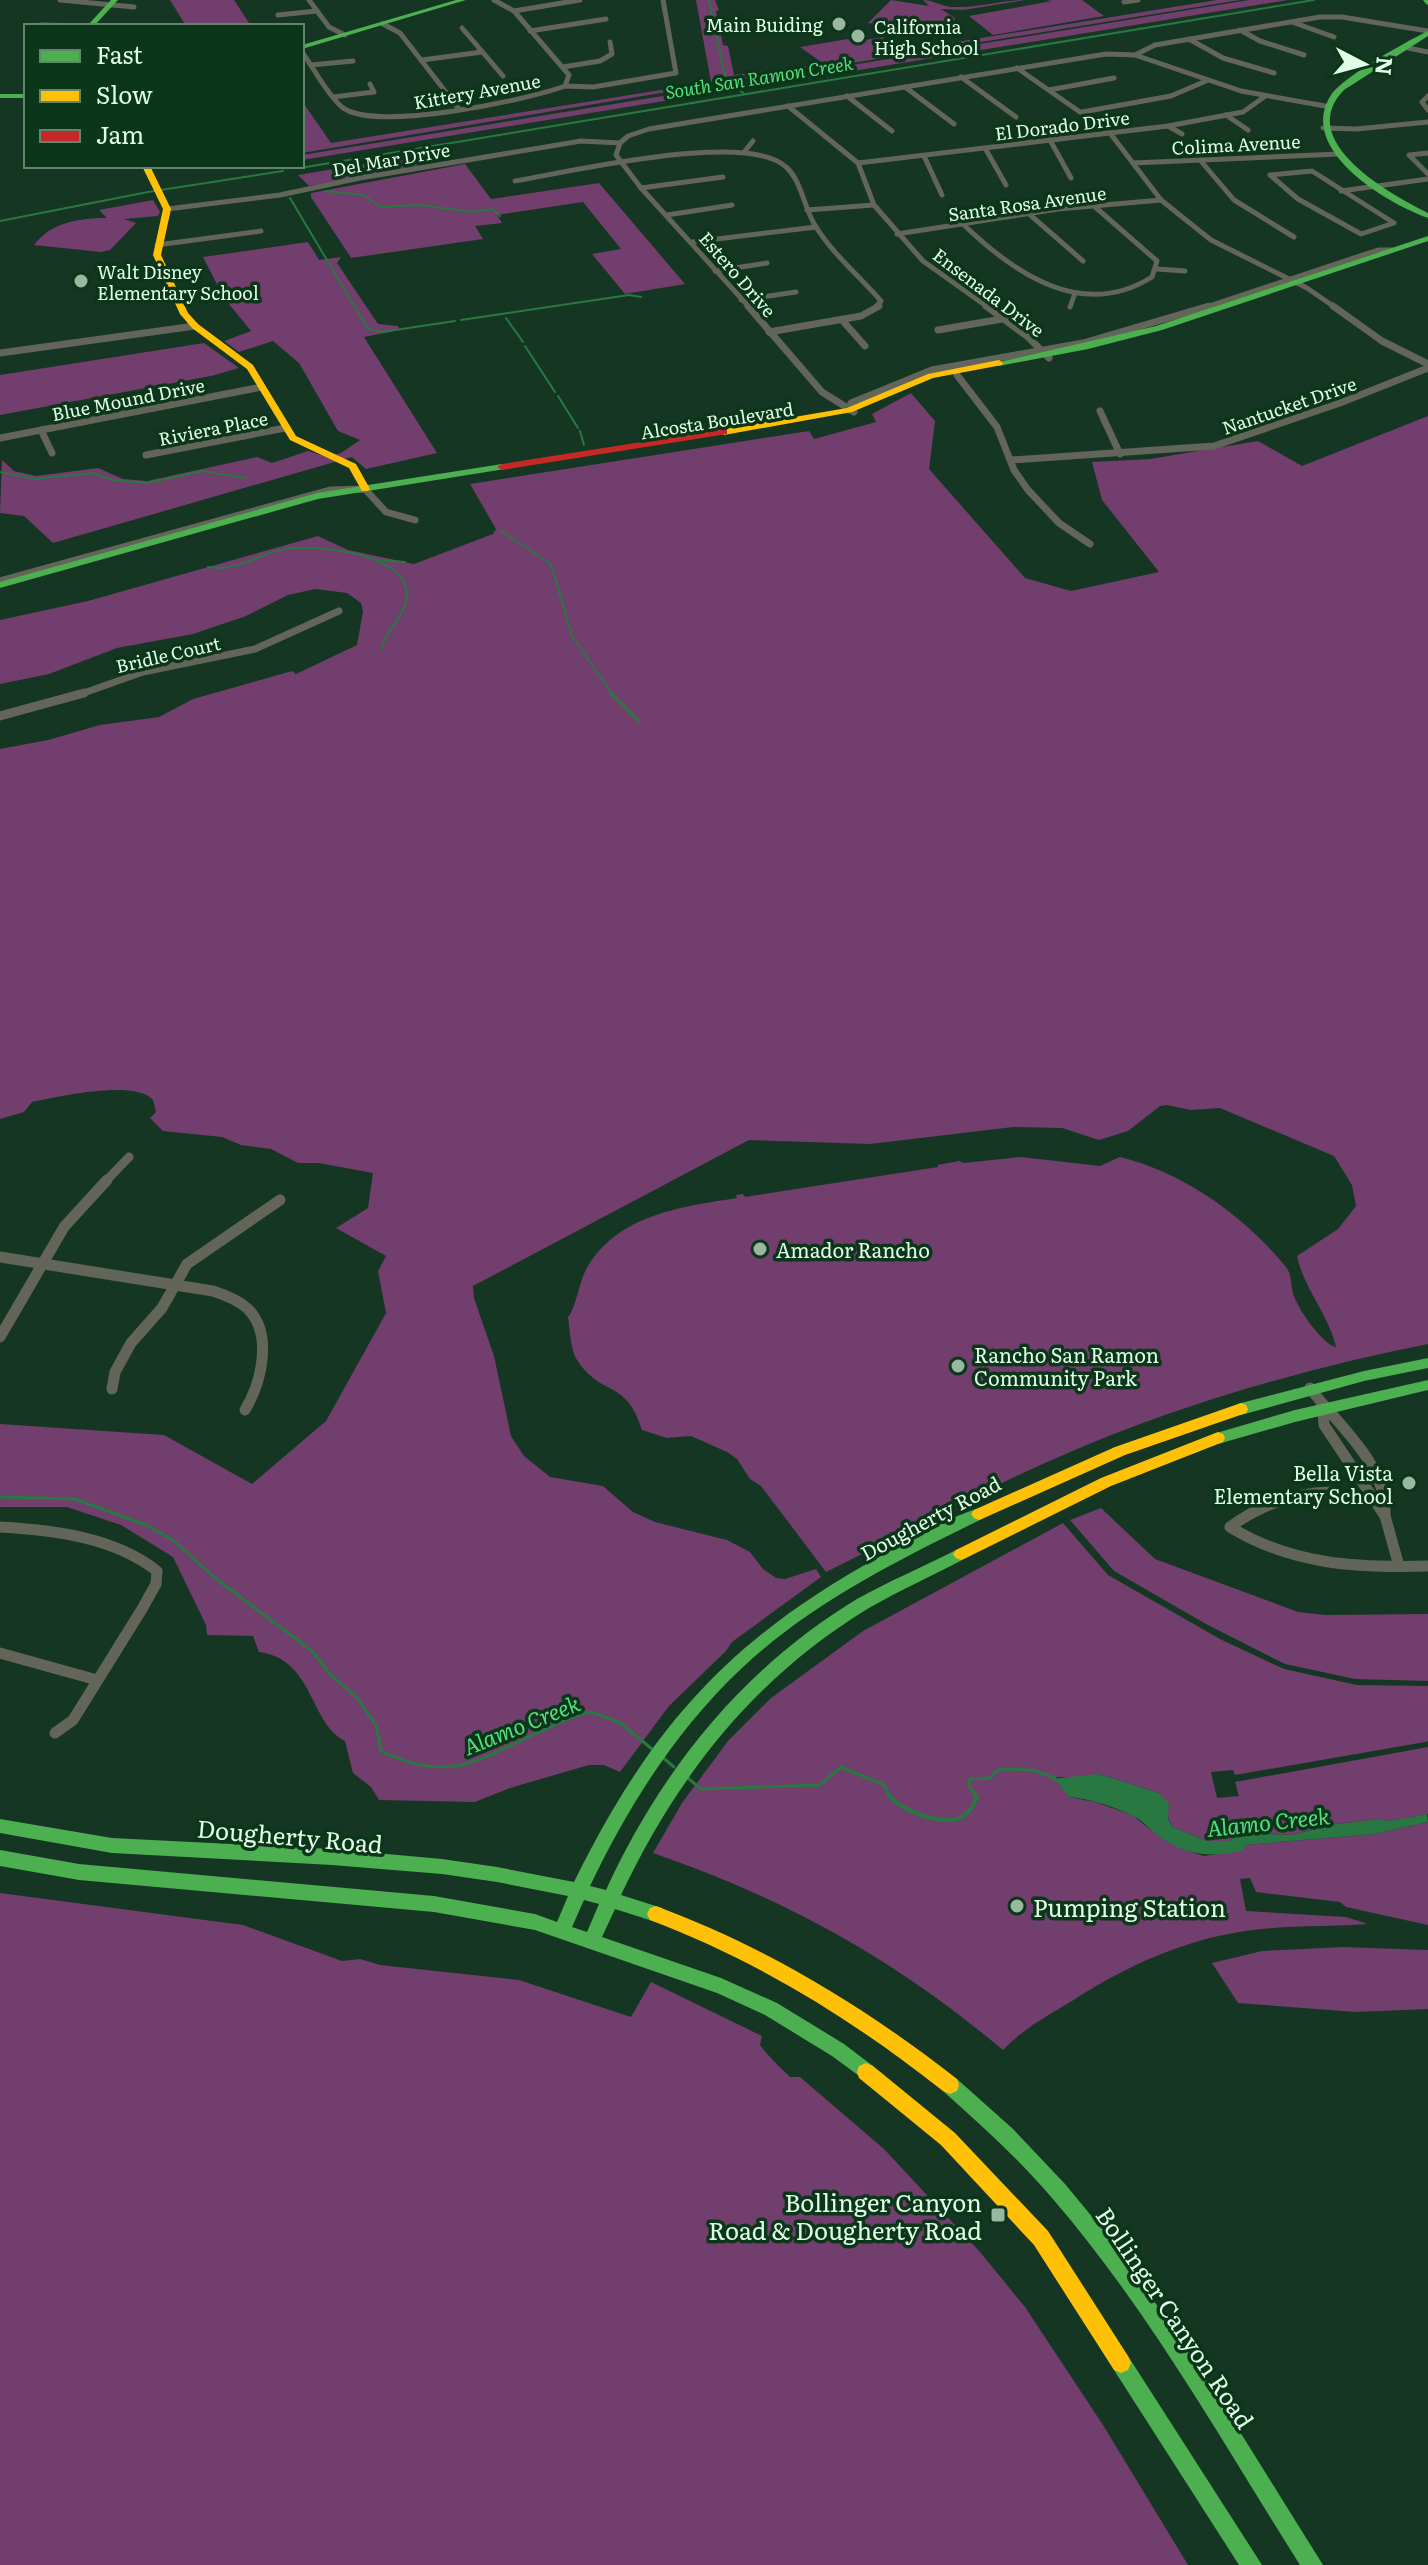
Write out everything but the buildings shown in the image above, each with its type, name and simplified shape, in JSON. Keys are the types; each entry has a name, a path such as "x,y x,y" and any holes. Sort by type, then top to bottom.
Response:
{"main road":[{"path":"304,49 463,0"},
{"path":"89,24 114,3"},
{"path":"1428,32 1408,48 1346,85 1325,106 1323,128 1339,154 1375,186 1428,213"},
{"path":"0,96 24,96"},
{"path":"147,168 167,209 157,245 163,272 184,314 195,326 250,367 293,438 353,466 366,491"},
{"name":"Alcosta Boulevard","path":"1295,283 1428,241"},
{"name":"Alcosta Boulevard","path":"0,586 317,496 366,491 852,411 915,381 1159,328 1392,250 1428,241"},
{"name":"Dougherty Road","path":"562,1930 577,1890 612,1818 655,1752 724,1675 803,1611 1020,1492 1174,1429 1310,1388 1428,1363"},
{"path":"592,1940 638,1840 697,1746 745,1693 780,1661 857,1607 1053,1508 1163,1458 1253,1428 1428,1385"},
{"name":"Dougherty Road","path":"0,1826 95,1843 443,1870 577,1890 609,1898"},
{"path":"0,1858 79,1872 434,1904 490,1913 592,1940 721,1986 771,2009 838,2050 948,2139 1041,2238 1251,2565"},
{"name":"Bollinger Canyon Road","path":"609,1898 694,1928 742,1949 809,1985 907,2050 1029,2156 1080,2213 1127,2277 1312,2565"}],"street":[{"path":"60,0 134,7"},
{"path":"309,0 329,27 345,35"},
{"name":"Kittery Avenue","path":"366,117 395,118 459,109 549,94 565,86 569,75 563,67 514,11 494,0"},
{"path":"514,11 580,0"},
{"path":"565,86 593,87 676,73 663,0"},
{"path":"1124,2 1138,0"},
{"path":"278,15 317,11"},
{"path":"1135,55 1155,45 1320,17 1362,17 1428,32"},
{"path":"530,31 606,19"},
{"path":"1292,22 1334,37"},
{"path":"383,24 400,33 459,109"},
{"path":"462,28 503,76"},
{"path":"1240,30 1260,41 1304,55"},
{"path":"1189,39 1223,58 1274,73"},
{"path":"563,67 607,60 612,54 610,42"},
{"path":"1408,48 1428,52"},
{"path":"422,60 482,52"},
{"path":"304,53 342,108 366,117"},
{"path":"621,163 616,155 620,143 628,136 649,129 1094,55 1135,55 1206,81 1264,97 1325,106"},
{"path":"311,65 353,61"},
{"path":"1017,68 1110,133 1161,200 1211,240 1325,299 1382,341 1428,366"},
{"path":"961,77 1016,117"},
{"path":"1049,90 1114,78"},
{"path":"1082,112 1171,96 1206,81"},
{"path":"333,97 374,92 370,84"},
{"path":"905,87 954,124"},
{"path":"847,96 892,131"},
{"path":"1428,96 1422,102 1428,110"},
{"name":"El Dorado Drive","path":"858,163 1168,126 1243,112 1264,97"},
{"name":"Ensenada Drive","path":"788,106 858,163 874,205 897,234 943,279 1046,354"},
{"path":"1226,115 1248,130"},
{"path":"354,126 366,117"},
{"path":"1323,128 1356,129 1428,122"},
{"path":"1168,126 1182,134"},
{"path":"1050,140 1071,178"},
{"name":"Del Mar Drive","path":"167,209 280,195 360,178 581,141 620,143"},
{"path":"745,151 753,141"},
{"path":"985,148 1006,185"},
{"path":"515,181 708,150 745,151 784,164 791,172 816,227 881,301 874,311 842,320 769,332"},
{"path":"1428,153 1409,155 1428,176"},
{"name":"Colima Avenue","path":"1133,163 1339,154"},
{"path":"924,156 942,195"},
{"path":"1200,160 1234,200 1294,237"},
{"name":"Estero Drive","path":"621,163 822,392 852,411"},
{"path":"1341,191 1392,220 1392,225 1367,234 1356,233 1298,199 1270,175 1312,171 1341,191 1428,176"},
{"path":"641,188 723,177"},
{"name":"Santa Rosa Avenue","path":"897,234 1028,213 1161,200"},
{"path":"667,215 732,205"},
{"path":"807,210 874,205"},
{"path":"964,225 1027,279 1052,289 1100,293 1131,288 1152,277 1157,261 1151,253 1120,231 1094,206"},
{"path":"1028,213 1083,261"},
{"path":"692,242 816,227"},
{"path":"157,245 261,231"},
{"path":"715,271 767,263"},
{"path":"1157,269 1185,271"},
{"path":"741,300 796,292"},
{"path":"1070,307 1075,293"},
{"path":"938,330 1002,319"},
{"path":"842,320 865,346"},
{"path":"0,353 195,326"},
{"name":"Alcosta Boulevard","path":"852,411 851,403 932,370 1046,354"},
{"name":"Nantucket Drive","path":"1011,460 1214,446 1327,408 1428,366"},
{"path":"954,373 970,388 1003,436 1011,460 1030,493 1064,526 1090,544"},
{"name":"Blue Mound Drive","path":"0,438 262,387"},
{"path":"1100,411 1120,454"},
{"name":"Riviera Place","path":"146,455 285,428"},
{"path":"41,430 52,453"},
{"path":"366,491 381,511 403,520 415,520"},
{"name":"Bridle Court","path":"0,716 57,703 143,672 255,649 339,611"},
{"path":"0,1337 64,1227 129,1157"},
{"path":"112,1389 115,1372 131,1343 162,1308 187,1264 280,1200"},
{"path":"0,1257 213,1291 234,1300 251,1312 259,1330 262,1349 254,1398 245,1410"},
{"path":"1310,1388 1323,1409 1341,1423 1377,1477 1388,1503 1385,1516"},
{"path":"1323,1409 1324,1425 1385,1516 1399,1566"},
{"path":"1331,1492 1305,1493 1256,1512 1230,1527 1268,1548 1310,1562 1335,1566 1428,1566"},
{"path":"0,1527 42,1530 88,1540 149,1563 157,1571 156,1584 73,1720 55,1733"},
{"path":"0,1653 97,1680"}],"shaded area":[{"path":"170,0 234,0 250,24 185,24"},
{"path":"696,0 715,0 723,45 728,46 734,75 816,67 304,153 304,104 331,143 711,82"},
{"path":"891,0 929,6 923,0 927,0 954,7 1025,0 963,10 941,9 955,18 951,28 943,35 868,23"},
{"path":"1045,0 1082,0 1104,16 993,35 969,16 1052,1"},
{"path":"1217,0 1240,0 828,67 800,47 883,37 901,51"},
{"path":"1249,0 1288,0 774,84 741,88 734,85 737,89 304,160 304,155"},
{"path":"412,156 420,165 309,186 298,175"},
{"path":"465,164 491,199 599,183 685,284 625,294 592,254 621,249 583,202 497,215 502,223 475,226 483,239 351,258 311,197 311,193"},
{"path":"153,200 160,212 158,216 124,219 136,223 110,250 101,252 34,245 57,226 107,218 99,210"},
{"path":"308,242 319,260 341,257 337,263 378,324 398,326 400,330 364,337 437,453 366,469 352,457 53,543 24,516 0,513 2,460 14,471 36,476 98,468 123,479 147,481 257,457 272,463 308,451 327,457 341,453 360,440 338,431 299,363 273,341 239,352 224,341 251,331 224,298 203,257"},
{"path":"204,343 239,368 211,376 0,415 0,375"},
{"path":"911,393 935,421 929,469 1025,578 1071,591 1159,572 1102,500 1092,462 1150,459 1258,441 1302,466 1428,416 1428,1344 1288,1377 1150,1420 1031,1469 826,1572 737,1459 691,1436 667,1438 642,1430 629,1402 595,1380 577,1360 568,1317 588,1266 617,1235 654,1216 737,1198 736,1195 743,1194 745,1197 938,1167 959,1161 1021,1157 1100,1166 1120,1157 1144,1164 1190,1185 1232,1214 1288,1270 1296,1302 1312,1326 1336,1347 1297,1256 1338,1229 1356,1206 1352,1185 1334,1156 1220,1108 1191,1110 1160,1106 1128,1131 1099,1140 1062,1128 1013,1127 870,1144 749,1140 473,1286 474,1298 494,1356 511,1436 524,1456 550,1477 603,1486 633,1512 655,1522 727,1540 750,1552 763,1569 776,1578 785,1579 816,1569 821,1577 732,1642 669,1706 620,1772 604,1765 589,1765 510,1788 475,1802 379,1800 371,1787 353,1773 345,1741 324,1720 291,1666 277,1657 259,1652 253,1636 207,1635 206,1625 173,1557 121,1525 67,1507 0,1507 0,1424 164,1435 252,1484 326,1421 386,1313 378,1271 386,1256 336,1228 368,1208 373,1173 319,1163 298,1163 271,1149 241,1145 222,1137 163,1131 150,1118 156,1112 153,1100 130,1091 95,1091 32,1102 24,1112 0,1119 0,749 48,740 100,725 159,717 193,699 292,671 296,674 357,645 363,612 361,603 347,593 315,589 288,595 246,616 193,634 117,648 49,674 0,684 0,620 88,601 318,536 348,550 414,564 493,534 496,529 470,484 809,431 814,439 876,422 872,414"},
{"path":"1101,1508 1155,1559 1298,1612 1325,1615 1428,1614 1428,1681 1355,1679 1285,1664 1206,1624 1114,1571 1070,1520"},
{"path":"1063,1523 1108,1575 1220,1639 1284,1669 1357,1685 1428,1686 1428,1741 1235,1775 1233,1770 1211,1772 1217,1798 1239,1796 1235,1782 1428,1747 1428,1814 1390,1821 1380,1819 1336,1824 1292,1835 1240,1833 1229,1841 1207,1841 1172,1827 1159,1793 1099,1774 1054,1777 1069,1797 1132,1815 1159,1836 1204,1856 1244,1850 1245,1845 1374,1834 1428,1822 1428,1925 1346,1907 1340,1902 1256,1892 1250,1878 1240,1879 1246,1911 1346,1917 1368,1924 1252,1930 1180,1947 1136,1965 1093,1988 1036,2023 1003,2050 921,1987 837,1935 749,1891 653,1853 682,1803 728,1741 771,1698 863,1631"},
{"path":"1099,1774 1159,1793 1169,1803 1168,1818 1172,1827 1207,1841 1229,1841 1240,1833 1292,1835 1336,1824 1380,1819 1390,1821 1427,1814 1428,1822 1374,1834 1245,1845 1244,1850 1233,1853 1200,1854 1170,1843 1128,1813 1069,1797 1058,1783 1050,1779"},
{"path":"0,1893 243,1925 342,1961 360,1959 380,1965 519,1980 631,2017 651,1982 762,2036 760,2045 790,2077 800,2077 884,2149 980,2252 1025,2307 1103,2425 1188,2565 0,2565"},
{"path":"1343,1947 1428,1950 1428,2009 1356,2012 1238,2003 1212,1963 1262,1951"}],"waterway":[{"path":"709,0 725,76 729,82"},
{"name":"South San Ramon Creek","path":"304,167 1314,0"},
{"path":"735,85 744,94"},
{"name":"South San Ramon Creek","path":"0,221 148,192 283,171"},
{"path":"326,191 363,195 381,207 418,205 473,212 493,209 500,216"},
{"path":"290,198 368,329 382,332 455,321"},
{"path":"461,320 629,295 641,297"},
{"path":"506,318 513,328"},
{"path":"514,329 523,342"},
{"path":"525,346 555,392"},
{"path":"558,396 578,428"},
{"path":"580,431 584,445"},
{"path":"0,472 36,479 93,473 113,480 148,483 202,471 245,478"},
{"path":"500,530 551,564 572,636 613,695"},
{"path":"208,567 238,565 276,551 300,548 338,550 379,561 394,571 404,583 407,598 382,648"},
{"path":"381,560 405,562"},
{"path":"613,695 639,721"},
{"name":"Alamo Creek","path":"0,1497 75,1499 146,1525 173,1540 215,1578 312,1651 330,1674 357,1698 376,1725 381,1751 407,1761 450,1767 487,1756 570,1718 591,1712 619,1722 652,1749"},
{"name":"Alamo Creek","path":"661,1756 674,1767"},
{"name":"Alamo Creek","path":"683,1774 701,1789 820,1785 841,1767 884,1785 888,1793"},
{"name":"Alamo Creek","path":"976,1795 968,1785 970,1779 989,1778 1000,1769 1033,1770 1055,1778"},
{"name":"Alamo Creek","path":"888,1793 893,1800 911,1811 944,1820 954,1820 967,1813 977,1797 974,1793"}],"traffic: fast":[{"path":"92,24 115,0"},
{"path":"304,46 463,0"},
{"path":"1428,33 1341,89 1326,114 1327,133 1337,151 1353,168 1392,197 1428,216"},
{"path":"0,96 24,96"},
{"path":"999,363 1088,346 1159,328 1428,238"},
{"path":"0,585 317,496 502,467"},
{"path":"1241,1409 1364,1376 1428,1363"},
{"path":"1218,1438 1295,1416 1428,1385"},
{"path":"562,1930 623,1805 675,1729 705,1694 774,1632 823,1598 979,1514"},
{"path":"592,1940 615,1888 666,1795 727,1714 764,1677 806,1642 879,1595 961,1554"},
{"path":"0,1826 112,1846 332,1857 497,1874 551,1884 656,1914"},
{"path":"0,1858 79,1872 434,1904 535,1922 721,1986 771,2009 838,2050 866,2072"},
{"path":"950,2085 1007,2136 1106,2249 1150,2310 1312,2565"},
{"path":"1121,2363 1251,2565"}],"traffic: slow":[{"path":"147,168 167,209 157,255 184,314 195,326 250,367 293,438 353,466 365,489"},
{"path":"724,432 849,410 931,376 999,363"},
{"path":"979,1514 1120,1451 1241,1409"},
{"path":"961,1554 1106,1482 1218,1438"},
{"path":"656,1914 735,1947 810,1987 882,2033 950,2085"},
{"path":"866,2072 948,2139 1041,2238 1121,2363"}],"traffic: jam":[{"path":"502,467 724,432"}],"place":[{"name":"Main Buiding","path":"839,24"},
{"name":"California High School","path":"858,36"},
{"name":"Walt Disney Elementary School","path":"81,281"},
{"name":"Amador Rancho","path":"760,1249"},
{"name":"Rancho San Ramon Community Park","path":"958,1366"},
{"name":"Bella Vista Elementary School","path":"1409,1483"},
{"name":"Pumping Station","path":"1017,1906"},
{"name":"Bollinger Canyon Road & Dougherty Road","path":"998,2215"}]}
